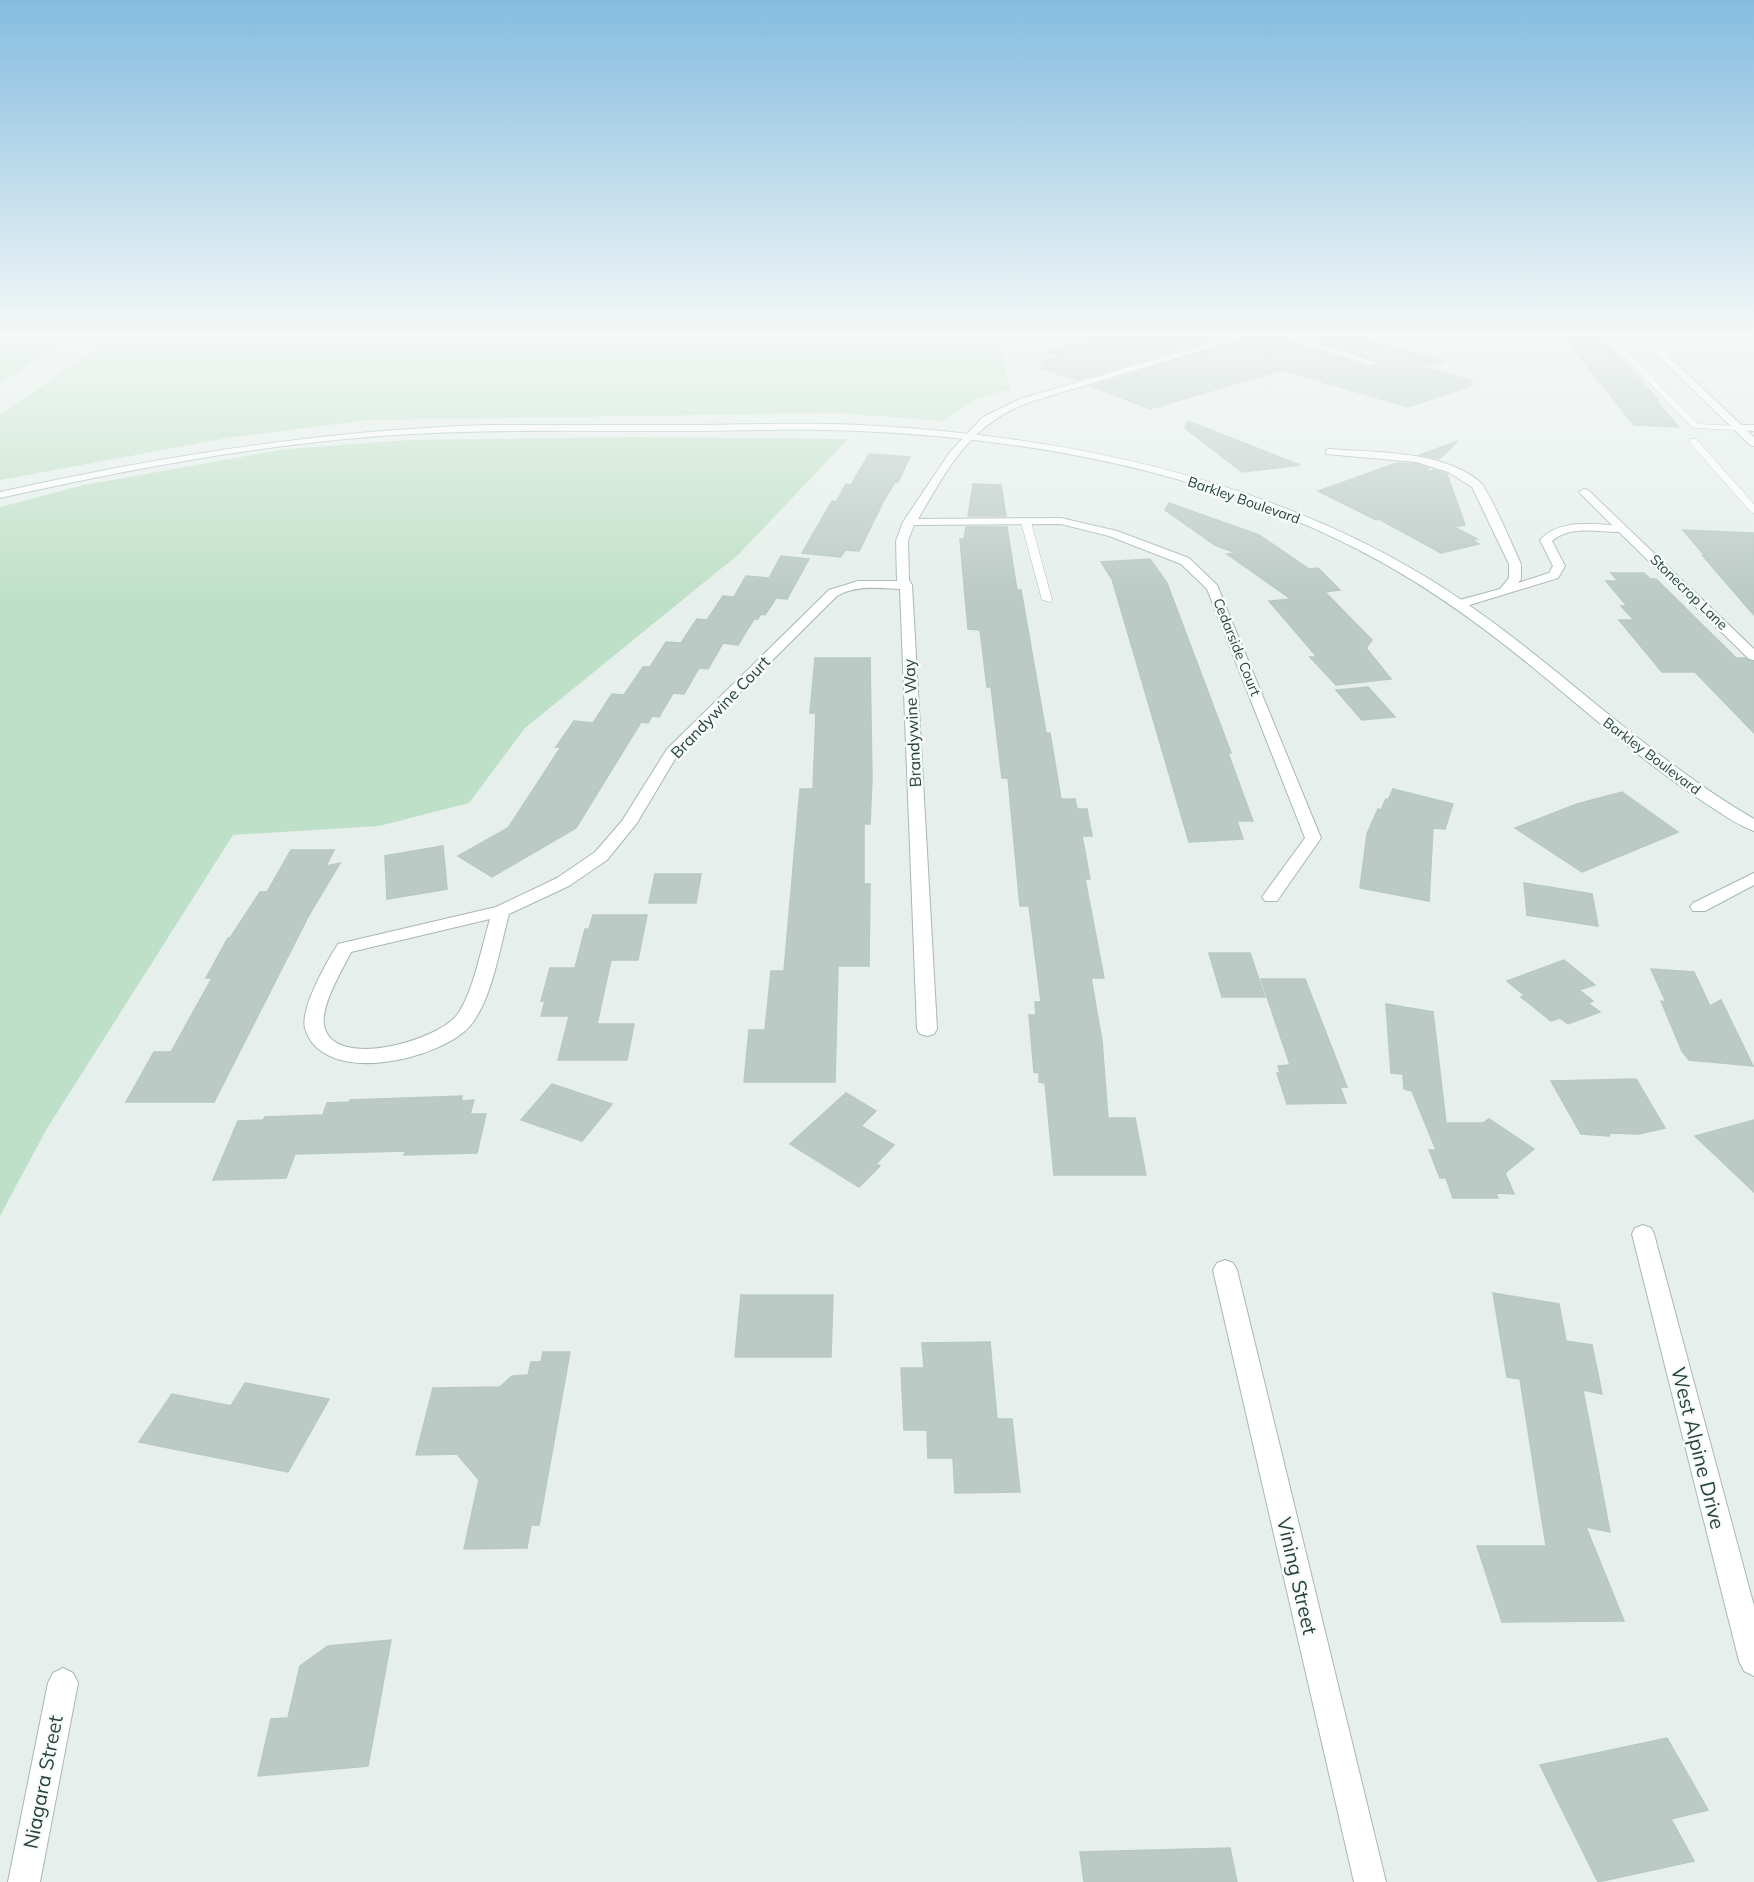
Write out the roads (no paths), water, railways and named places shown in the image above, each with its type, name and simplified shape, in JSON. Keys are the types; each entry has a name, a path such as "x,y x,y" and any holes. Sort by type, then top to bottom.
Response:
{"street":[{"name":"Brandywine Way","path":"927,1029 902,541 909,522 966,436 981,423"},
{"path":"1733,423 1754,443"},
{"name":"Barkley Boulevard","path":"0,495 176,458 281,443 382,433 509,428 820,428 966,436 1034,446 1123,463 1249,499 1347,539 1398,565 1460,604 1647,756 1686,784 1754,826"},
{"path":"1738,428 1754,428"},
{"path":"1330,452 1417,459 1452,470 1477,485 1515,564 1515,579 1504,592"},
{"name":"Stonecrop Lane","path":"1584,492 1754,656"},
{"name":"Cedarside Court","path":"909,522 1061,521 1113,533 1185,561 1213,588 1313,838 1271,897"},
{"path":"1460,604 1554,575 1559,566 1546,540 1551,534 1562,529 1623,529"},
{"name":"Brandywine Court","path":"501,911 471,1006 463,1021 444,1038 425,1047 401,1054 359,1056 339,1051 323,1042 315,1028 315,1012 344,948 501,911 563,882 601,856 629,823 672,752 833,593 838,589 863,585 906,585"},
{"path":"1699,907 1754,878"},
{"name":"West Alpine Drive","path":"1643,1234 1754,1661"},
{"name":"Vining Street","path":"1225,1270 1370,1882"},
{"name":"Niagara Street","path":"24,1882 63,1683"}],"lane":[{"path":"1693,423 1696,426 1738,428"},
{"path":"1693,441 1754,510"},
{"path":"1026,522 1047,600"}]}
